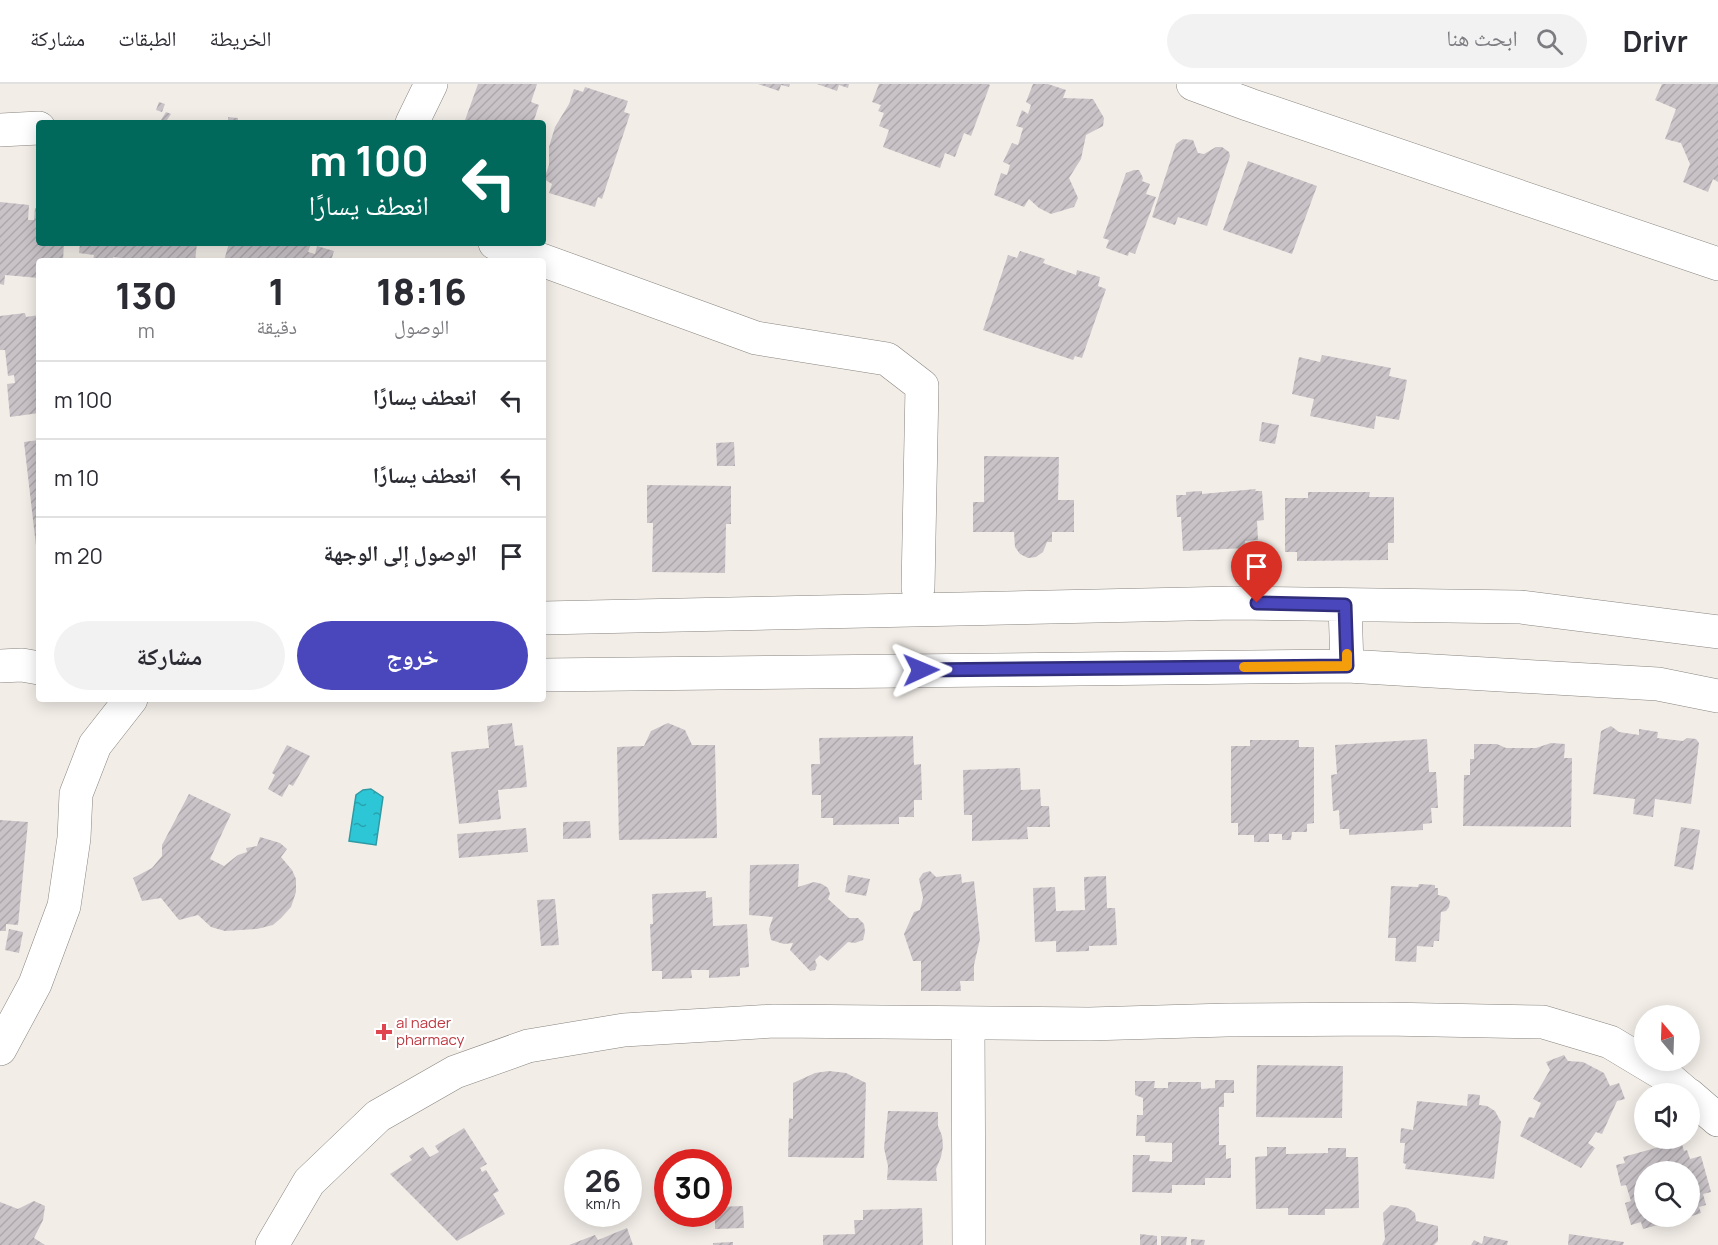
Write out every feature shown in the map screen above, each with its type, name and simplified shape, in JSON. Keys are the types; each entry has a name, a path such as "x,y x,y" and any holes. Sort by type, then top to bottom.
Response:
{"street":[{"path":"413,120 431,84"},
{"path":"1193,84 1718,264"},
{"path":"0,130 36,128"},
{"path":"503,246 536,258"},
{"path":"546,262 756,338 887,359 922,386 918,588"},
{"path":"546,618 1222,603 1520,607 1718,632"},
{"path":"1345,605 1347,666"},
{"path":"0,666 22,665 36,667"},
{"path":"546,675 1347,666 1658,684 1718,696"},
{"path":"0,1049 35,984 64,906 74,838 76,794 95,745 127,702"},
{"path":"272,1245 309,1182 378,1116 455,1072 528,1046 624,1030 751,1022 1089,1024 1374,1019 1543,1022 1610,1042 1675,1083"},
{"path":"968,1023 969,1245"},
{"path":"1700,1104 1718,1120"}],"water":[{"path":"371,789 383,797 376,845 349,841 356,795 363,790"}],"building":[{"path":"478,84 537,84 531,102 539,105 534,120 465,120"},
{"path":"758,84 790,84 789,87 781,85 779,91"},
{"path":"817,84 849,84 848,88 839,85 837,91"},
{"path":"879,84 990,85 971,136 964,133 955,157 945,153 940,168 883,147 889,130 879,126 884,113 878,111 881,105 872,102"},
{"path":"1033,84 1048,84 1066,90 1063,98 1093,99 1104,118 1103,126 1086,135 1081,159 1069,178 1078,198 1074,207 1051,214 1039,208 1029,199 1024,207 994,195 1001,173 1007,175 1010,165 1003,162 1012,143 1018,145 1023,128 1016,126 1022,110 1028,114 1031,105 1026,102"},
{"path":"1662,84 1718,84 1718,182 1713,179 1708,192 1683,182 1690,164 1681,143 1665,139 1676,109 1655,100"},
{"path":"585,87 628,101 624,112 630,114 602,199 598,197 595,207 549,193 552,184 546,180 549,147 555,127 569,104 574,89 583,92"},
{"path":"159,102 165,104 162,112 156,110"},
{"path":"166,112 171,114 167,120 161,120"},
{"path":"228,117 238,118 238,120 228,120"},
{"path":"1183,139 1193,140 1198,153 1204,154 1216,147 1222,147 1229,152 1230,156 1207,226 1178,217 1175,225 1152,217 1176,144"},
{"path":"1248,161 1317,186 1292,254 1223,230"},
{"path":"1139,170 1142,181 1150,184 1146,194 1156,197 1135,254 1129,252 1128,256 1106,248 1109,240 1103,238 1126,173"},
{"path":"0,202 29,205 28,220 34,220 36,208 36,246 64,246 63,258 36,258 36,278 5,275 4,285 0,284"},
{"path":"80,246 197,246 195,258 94,258 94,255 79,253"},
{"path":"228,246 310,246 308,252 315,254 317,246 334,251 332,258 225,258"},
{"path":"1020,251 1045,259 1043,263 1076,275 1077,270 1100,277 1098,286 1106,289 1082,358 1075,356 1073,360 983,330 1008,255 1017,258"},
{"path":"25,313 26,317 36,315 36,413 10,417 7,384 15,383 14,375 8,376 5,350 0,350 0,316"},
{"path":"1322,355 1391,368 1389,376 1407,380 1399,420 1376,416 1374,429 1310,416 1314,399 1292,394 1299,357 1320,362"},
{"path":"1262,422 1279,425 1275,444 1259,441"},
{"path":"36,440 36,545 24,442"},
{"path":"734,442 735,466 717,466 716,443"},
{"path":"984,456 1059,457 1058,500 1074,500 1074,532 1052,532 1052,542 1047,542 1043,552 1036,557 1028,558 1020,554 1015,547 1014,532 973,532 973,502 984,502"},
{"path":"647,485 731,486 731,524 726,524 725,573 652,572 653,523 647,523"},
{"path":"1256,489 1255,491 1262,491 1264,520 1257,521 1258,540 1245,541 1246,548 1183,551 1181,517 1177,517 1176,495 1186,495 1186,492 1202,491 1202,494"},
{"path":"1308,492 1370,492 1369,497 1394,497 1394,543 1388,543 1388,560 1297,561 1297,552 1285,552 1285,498 1308,498"},
{"path":"512,723 515,746 523,745 527,787 498,790 501,819 459,824 451,752 489,748 487,726"},
{"path":"668,723 685,730 692,745 715,745 717,838 619,840 617,747 644,746 651,731"},
{"path":"1611,726 1619,732 1639,735 1639,729 1658,732 1657,738 1683,741 1687,738 1696,739 1699,743 1691,804 1655,799 1653,817 1633,814 1635,799 1593,794 1601,731"},
{"path":"913,736 914,765 921,764 922,800 914,800 914,817 899,817 899,824 833,825 833,818 821,818 821,795 812,795 811,764 820,764 819,738"},
{"path":"1427,739 1429,772 1436,772 1438,808 1431,808 1432,823 1423,824 1423,830 1349,835 1349,829 1340,829 1339,810 1333,811 1331,775 1337,774 1335,745"},
{"path":"1250,740 1299,740 1299,747 1314,747 1314,823 1307,824 1307,832 1292,832 1291,840 1282,840 1282,834 1269,834 1269,842 1254,842 1254,835 1238,835 1238,823 1231,823 1231,746 1250,746"},
{"path":"1551,743 1565,744 1564,758 1572,758 1571,827 1463,826 1464,775 1470,775 1470,759 1474,759 1474,744 1497,744 1506,748 1536,748"},
{"path":"287,745 310,756 293,786 289,784 282,797 268,789 275,775 272,773"},
{"path":"1020,768 1021,790 1040,789 1041,806 1049,806 1050,827 1027,827 1028,839 972,841 972,815 964,815 963,770"},
{"path":"189,794 231,814 210,859 224,866 238,855 247,852 246,848 257,846 260,837 280,843 287,849 281,857 296,879 296,892 291,907 273,925 257,929 225,931 211,927 198,915 179,920 161,898 142,901 133,878 152,868 162,856 162,845"},
{"path":"0,820 28,822 18,925 6,924 6,931 0,931"},
{"path":"590,821 591,838 563,839 563,822"},
{"path":"1681,827 1700,830 1693,870 1674,866"},
{"path":"526,828 528,852 459,858 457,834"},
{"path":"799,864 798,887 814,882 828,888 830,894 828,899 849,918 858,918 864,924 865,932 863,940 855,943 848,942 828,961 820,955 815,960 817,965 815,970 810,971 790,950 793,943 784,944 771,940 769,929 773,917 749,915 750,865"},
{"path":"930,871 936,877 961,874 962,883 974,881 980,939 974,965 974,981 960,981 961,991 921,991 921,961 913,961 904,934 914,912 920,910 923,898 919,879 923,873"},
{"path":"848,875 870,879 866,896 845,892"},
{"path":"1106,876 1107,908 1115,908 1117,945 1089,946 1089,951 1056,952 1056,941 1035,942 1033,888 1055,887 1056,911 1085,910 1084,877"},
{"path":"1419,884 1435,885 1435,888 1438,888 1438,895 1447,897 1450,901 1446,911 1441,912 1439,941 1434,941 1433,947 1417,946 1416,962 1395,961 1396,938 1388,938 1391,886 1418,887"},
{"path":"706,891 706,898 712,897 713,926 747,924 749,967 740,968 740,976 709,978 709,970 691,970 692,978 662,979 662,971 652,971 650,924 653,924 652,894"},
{"path":"555,899 559,945 541,946 537,900"},
{"path":"9,929 23,932 19,953 5,950"},
{"path":"1564,1055 1568,1061 1583,1062 1604,1073 1610,1086 1619,1083 1625,1099 1617,1101 1602,1134 1596,1132 1588,1143 1595,1148 1581,1168 1520,1136 1529,1117 1534,1118 1541,1103 1533,1099 1550,1070 1546,1062"},
{"path":"1257,1065 1343,1066 1342,1118 1256,1117"},
{"path":"829,1071 846,1073 866,1083 864,1158 788,1157 789,1118 793,1119 793,1083 815,1073"},
{"path":"1215,1080 1234,1080 1234,1093 1224,1093 1224,1107 1219,1107 1219,1145 1226,1145 1226,1159 1231,1158 1231,1178 1205,1178 1205,1185 1172,1185 1172,1193 1132,1192 1133,1155 1150,1155 1149,1161 1172,1162 1172,1143 1145,1142 1145,1136 1136,1136 1137,1115 1143,1115 1143,1098 1135,1095 1135,1081 1155,1081 1154,1088 1168,1088 1168,1082 1201,1082 1201,1089 1215,1088"},
{"path":"1468,1094 1480,1095 1479,1105 1487,1106 1495,1111 1501,1122 1494,1179 1405,1169 1406,1164 1403,1163 1405,1143 1400,1143 1401,1128 1413,1130 1417,1101 1467,1106"},
{"path":"888,1111 938,1112 938,1126 943,1146 936,1169 937,1181 887,1180 888,1166 884,1148"},
{"path":"464,1128 487,1164 480,1168 482,1172 486,1170 499,1191 493,1194 505,1214 457,1241 390,1174 412,1160 409,1156 423,1147 430,1157 439,1152 435,1146"},
{"path":"1267,1147 1286,1147 1286,1154 1328,1153 1328,1148 1346,1148 1346,1157 1358,1157 1359,1208 1325,1209 1325,1215 1288,1215 1288,1208 1256,1209 1255,1157 1267,1156"},
{"path":"1652,1149 1683,1149 1687,1150 1690,1159 1701,1156 1711,1192 1703,1194 1706,1205 1700,1207 1700,1161 1634,1161 1634,1224 1631,1225 1625,1203 1631,1201 1626,1185 1621,1186 1616,1165 1625,1163 1623,1157"},
{"path":"34,1201 45,1206 43,1220 34,1238 45,1245 0,1245 0,1202 18,1209"},
{"path":"1391,1205 1408,1208 1415,1213 1416,1221 1438,1226 1438,1241 1434,1245 1382,1245 1385,1239 1383,1213"},
{"path":"732,1206 743,1206 744,1228 715,1229 715,1227 732,1227"},
{"path":"922,1208 923,1245 823,1245 823,1235 855,1234 854,1220 863,1220 863,1210"},
{"path":"627,1228 633,1245 569,1245 595,1235 598,1240"},
{"path":"1140,1234 1157,1236 1157,1245 1140,1245"},
{"path":"1569,1234 1624,1242 1623,1245 1568,1245"},
{"path":"1161,1236 1187,1237 1186,1245 1161,1245"},
{"path":"1484,1236 1508,1241 1507,1245 1471,1245 1474,1240 1482,1244"},
{"path":"1191,1239 1205,1240 1204,1245 1191,1245"},
{"path":"733,1242 733,1245 713,1245 713,1243"}],"slow traffic":[{"path":"1244,667 1347,666 1347,654"}],"place":[{"name":"al nader pharmacy","path":"384,1032"}],"route":[{"path":"921,670 1347,666 1345,605 1257,603"}]}
